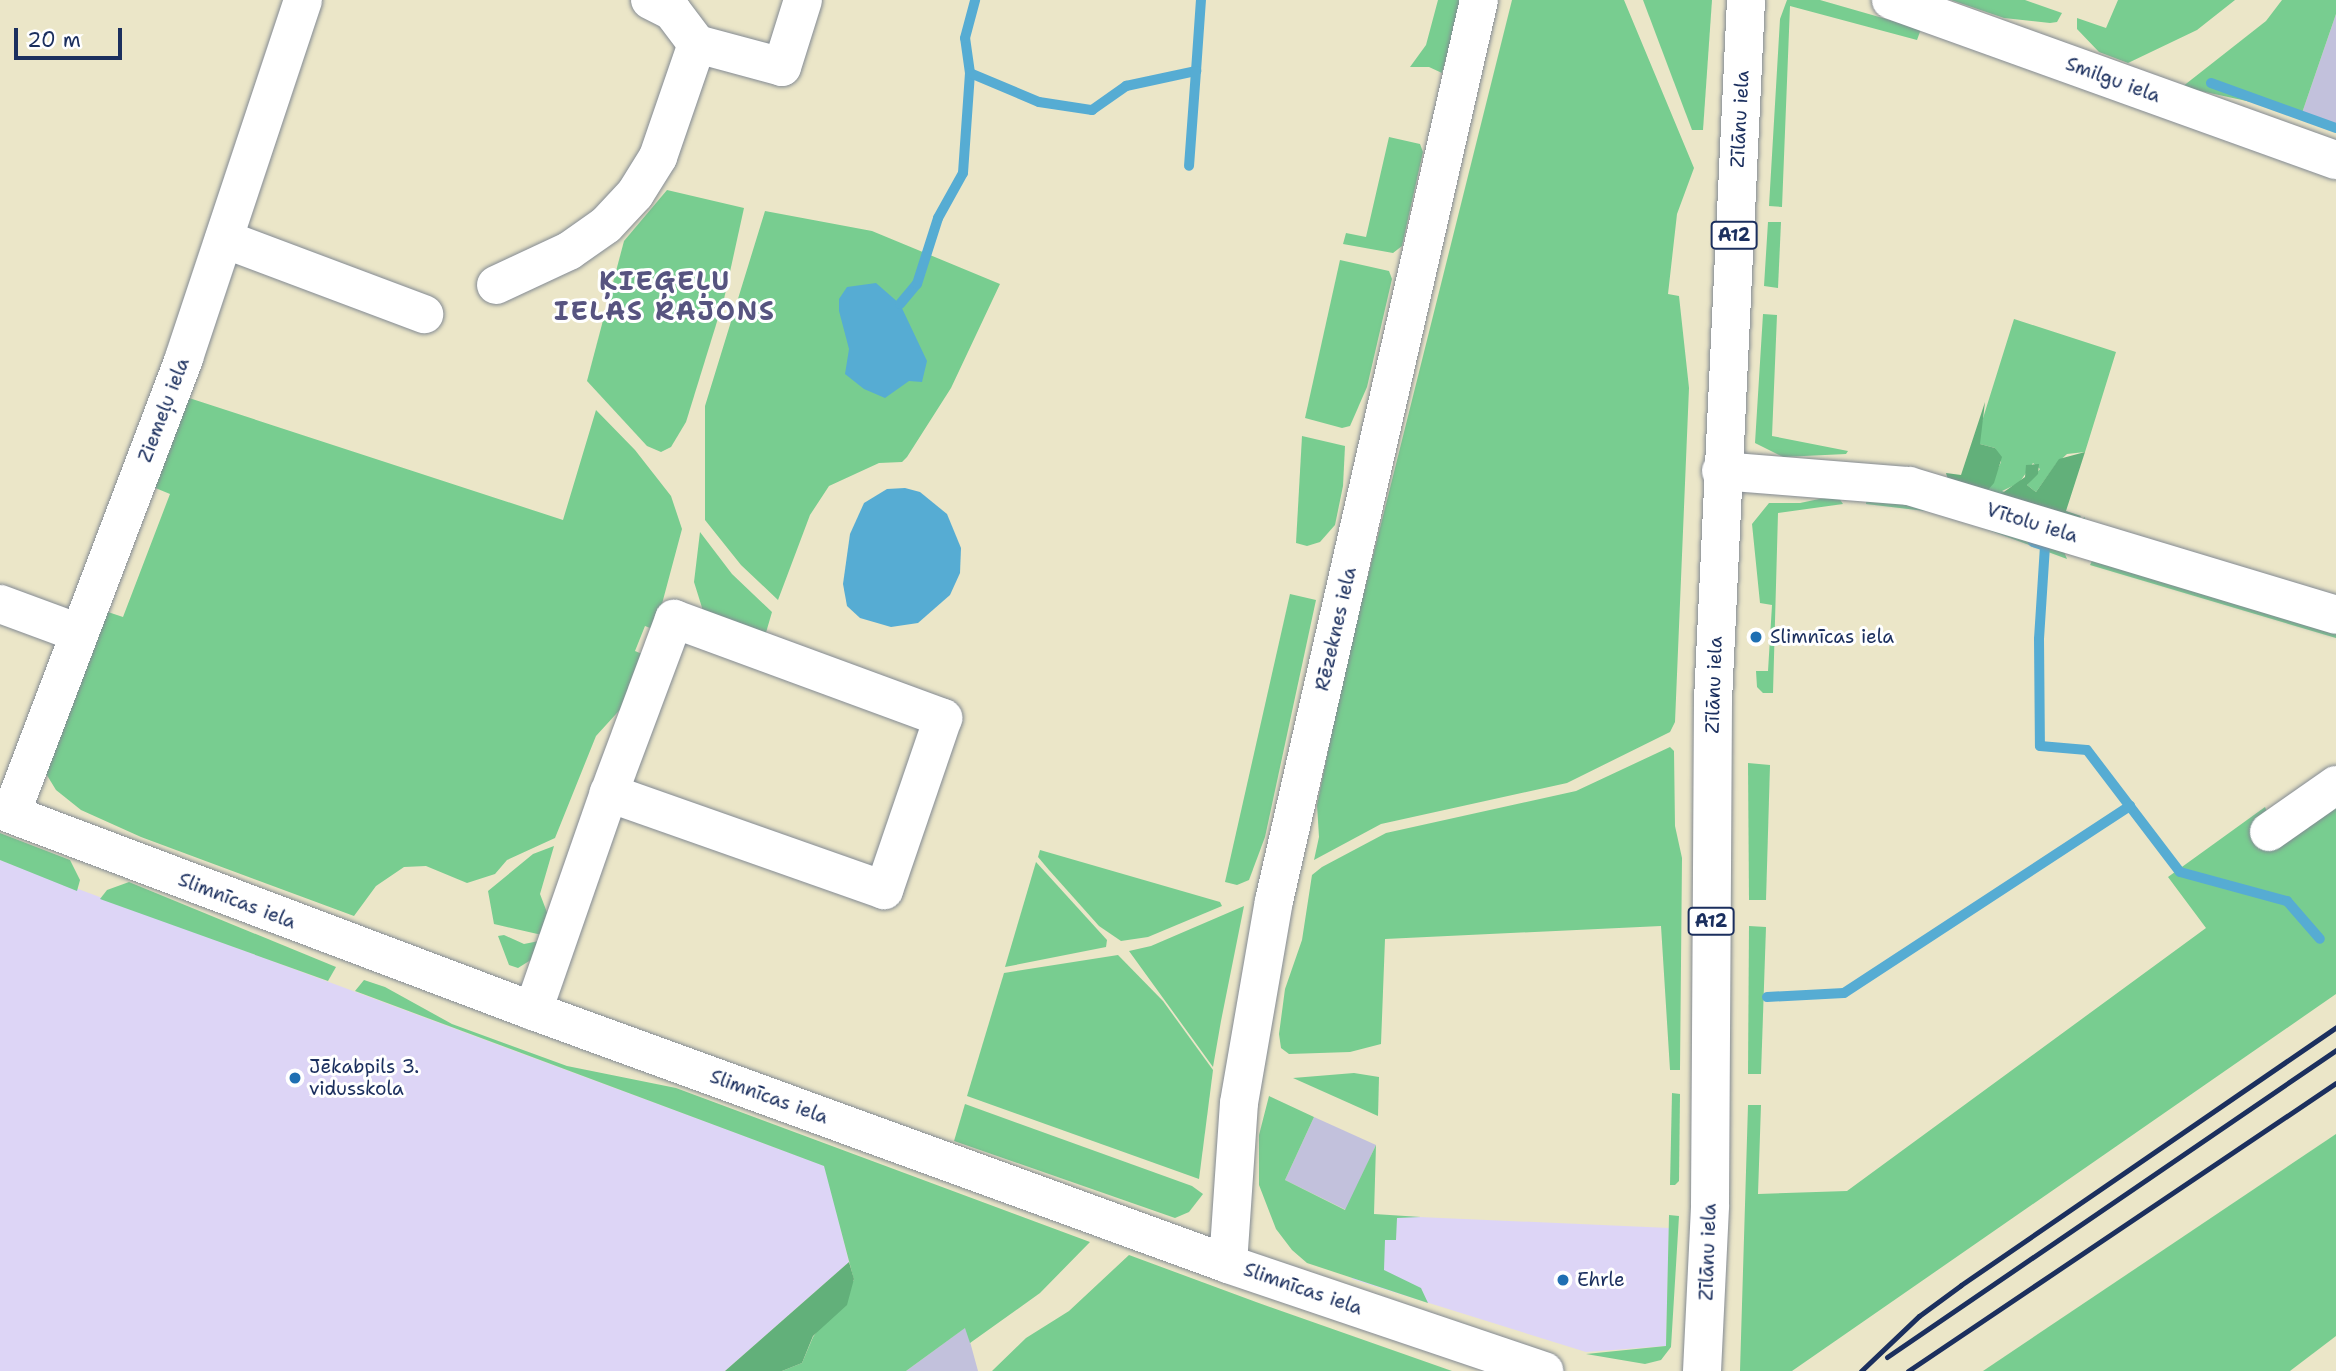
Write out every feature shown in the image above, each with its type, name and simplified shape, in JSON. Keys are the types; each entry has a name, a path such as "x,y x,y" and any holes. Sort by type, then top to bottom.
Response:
{"main road":[{"name":"Ziemeļu iela","path":"5,812 79,633 184,358 303,0"},
{"path":"650,0 672,11 697,44 782,67 803,0"},
{"name":"Rēzeknes iela","path":"1228,1264 1239,1102 1274,901 1479,0"},
{"name":"Zīlānu iela","path":"1702,1371 1710,1205 1712,737 1721,471 1746,0"},
{"name":"Smilgu iela","path":"1891,0 2336,160"},
{"path":"496,285 569,251 606,225 635,194 658,157 697,44"},
{"path":"224,239 424,314"},
{"name":"Vītolu iela","path":"1721,471 1909,486 2336,615"},
{"path":"0,604 79,633"},
{"path":"533,1012 608,793 674,620 943,718 884,890 608,793"},
{"path":"2269,832 2336,785"},
{"name":"Slimnīcas iela","path":"5,812 533,1012 1228,1264 1544,1371"}],"shaded area":[{"path":"2336,14 2336,126 2302,113"},
{"name":"Jēkabpils 3. vidusskola","path":"0,860 825,1166 849,1262 725,1371 0,1371"},
{"path":"1314,1117 1376,1145 1346,1210 1285,1180"},
{"path":"1374,1215 1669,1228 1666,1346 1586,1352 1352,1279"},
{"path":"966,1327 978,1371 906,1371"}],"green space":[{"path":"1438,0 1462,0 1442,73 1429,67 1410,67 1426,45"},
{"path":"1512,0 1624,0 1694,168 1677,214 1668,294 1679,296 1689,388 1675,722 1670,732 1567,783 1381,824 1314,860 1319,837 1317,805 1345,668"},
{"path":"1643,0 1712,0 1703,130 1692,130"},
{"path":"1787,0 1820,0 1921,29 1917,40 1790,6 1782,207 1769,206 1780,19"},
{"path":"1951,0 2025,0 2062,13 2057,22 2050,23 2004,18"},
{"path":"2118,0 2235,0 2197,30 2128,63 2099,52 2077,29 2077,18 2106,28"},
{"path":"2282,0 2336,0 2336,14 2302,113 2182,87 2266,21"},
{"path":"1389,137 1420,144 1423,152 1402,246 1393,253 1343,244 1346,233 1366,237"},
{"path":"667,190 744,208 724,299 686,422 671,447 661,452 647,446 587,381 624,241"},
{"path":"765,211 872,231 1000,284 951,388 907,457 902,462 879,463 829,486 810,515 778,600 741,565 705,520 705,406"},
{"path":"1768,222 1781,222 1778,288 1764,286"},
{"path":"1340,260 1389,271 1392,279 1367,387 1350,426 1342,428 1305,418"},
{"path":"1763,314 1777,315 1772,436 1848,451 1846,454 1783,457 1755,443"},
{"path":"2014,319 2116,352 2085,452 2067,454 2056,464 2036,492 2027,485 2040,469 2033,463 2019,483 2002,491 2077,522 2085,517 2083,525 1988,490 2001,462 1995,448 1980,444 1979,431"},
{"path":"186,397 563,520 596,410 635,450 671,496 682,529 655,630 645,626 635,651 649,657 637,691 596,736 555,838 507,860 495,874 467,883 426,866 404,867 376,886 354,916 141,837 81,810 56,790 45,772 102,610 123,617 170,494 153,487"},
{"path":"1985,402 1980,444 1995,448 2002,457 1994,483 1988,490 1949,484 1946,473 1961,475"},
{"path":"1302,436 1345,446 1343,486 1335,525 1320,542 1307,546 1296,543"},
{"path":"2085,452 2066,511 2081,516 2077,522 2001,494 2025,477 2026,465 2039,464 2038,474 2027,485 2036,492 2059,459"},
{"path":"1867,492 1924,500 2061,544 2067,559 1942,513 1866,504"},
{"path":"1839,498 1843,504 1778,513 1773,693 1763,693 1757,687 1756,671 1768,671 1772,605 1760,603 1752,524 1769,503 1800,503"},
{"path":"700,532 732,574 772,612 765,636 704,614 694,582"},
{"path":"2093,559 2336,626 2336,638 2090,565"},
{"path":"1290,594 1316,600 1265,837 1249,880 1237,885 1225,882"},
{"path":"1670,747 1674,751 1675,826 1682,858 1680,1070 1670,1070 1661,926 1385,939 1381,1044 1350,1052 1289,1054 1281,1048 1279,1034 1285,989 1302,940 1312,875 1322,867 1386,833 1576,791"},
{"path":"1748,763 1770,765 1766,900 1749,900"},
{"path":"2336,795 2336,994 1792,1371 1740,1371 1748,1105 1761,1105 1758,1194 1847,1191 2206,928 2168,877 2265,807 2269,816"},
{"path":"0,833 70,860 80,880 77,891 0,860"},
{"path":"554,846 540,894 548,915 542,935 494,924 488,891 533,854"},
{"path":"1040,850 1220,902 1222,906 1148,937 1121,941 1099,926 1049,870 1038,857"},
{"path":"1036,862 1107,940 1106,947 1005,967"},
{"path":"129,882 336,967 328,981 100,899 107,890"},
{"path":"1244,906 1213,1067 1129,951 1151,946"},
{"path":"1749,926 1766,927 1761,1074 1748,1074"},
{"path":"504,935 524,944 539,941 534,958 518,968 509,965 498,936"},
{"path":"1118,955 1163,1001 1213,1070 1199,1179 967,1096 1004,973"},
{"path":"364,980 385,987 452,1024 567,1066 676,1088 1090,1242 1040,1293 970,1343 965,1328 906,1371 782,1371 802,1363 813,1337 854,1280 824,1166 355,991"},
{"path":"1354,1073 1379,1077 1378,1116 1293,1078"},
{"path":"1672,1093 1680,1094 1679,1181 1675,1185 1670,1185"},
{"path":"1269,1096 1314,1117 1285,1180 1345,1210 1376,1145 1374,1214 1421,1217 1397,1218 1396,1240 1385,1240 1384,1270 1421,1288 1428,1303 1307,1263 1292,1250 1276,1229 1259,1185 1259,1135"},
{"path":"965,1104 1192,1186 1203,1194 1189,1212 1175,1218 954,1141"},
{"path":"2336,1134 2336,1336 2290,1371 1983,1371"},
{"path":"1669,1215 1679,1216 1671,1347 1661,1360 1645,1364 1586,1354 1666,1346"},
{"path":"1129,1255 1452,1371 992,1371 1026,1338 1069,1311"},
{"path":"849,1262 854,1279 847,1305 813,1336 802,1363 782,1371 725,1371"}],"water":[{"path":"876,283 900,304 927,361 922,382 909,381 885,398 864,389 845,374 849,349 839,311 839,299 847,287"},
{"path":"905,488 920,492 947,514 961,548 960,573 950,595 918,623 891,627 860,618 847,606 843,584 850,534 864,503 887,489"}],"waterway":[{"path":"970,73 965,38 975,0"},
{"path":"1196,71 1201,0"},
{"path":"900,304 917,284 938,218 963,173 970,73 1039,102 1092,110 1126,86 1196,71 1189,166"},
{"path":"2211,83 2336,128"},
{"path":"2033,542 2045,546 2039,639 2040,746 2087,750 2180,872 2287,901 2320,939"},
{"path":"1767,997 1844,993 2130,806"}],"railway":[{"path":"1861,1371 1919,1316 1961,1285 2336,1027"},
{"path":"1887,1357 2336,1050"},
{"path":"1908,1371 2336,1083"}],"place":[{"name":"Slimnīcas iela","path":"1756,637"},
{"name":"Jēkabpils 3. vidusskola","path":"295,1078"},
{"name":"Ehrle","path":"1563,1280"}],"district":[{"name":"ĶIEĢEĻU IELAS RAJONS","path":"665,296"}]}
